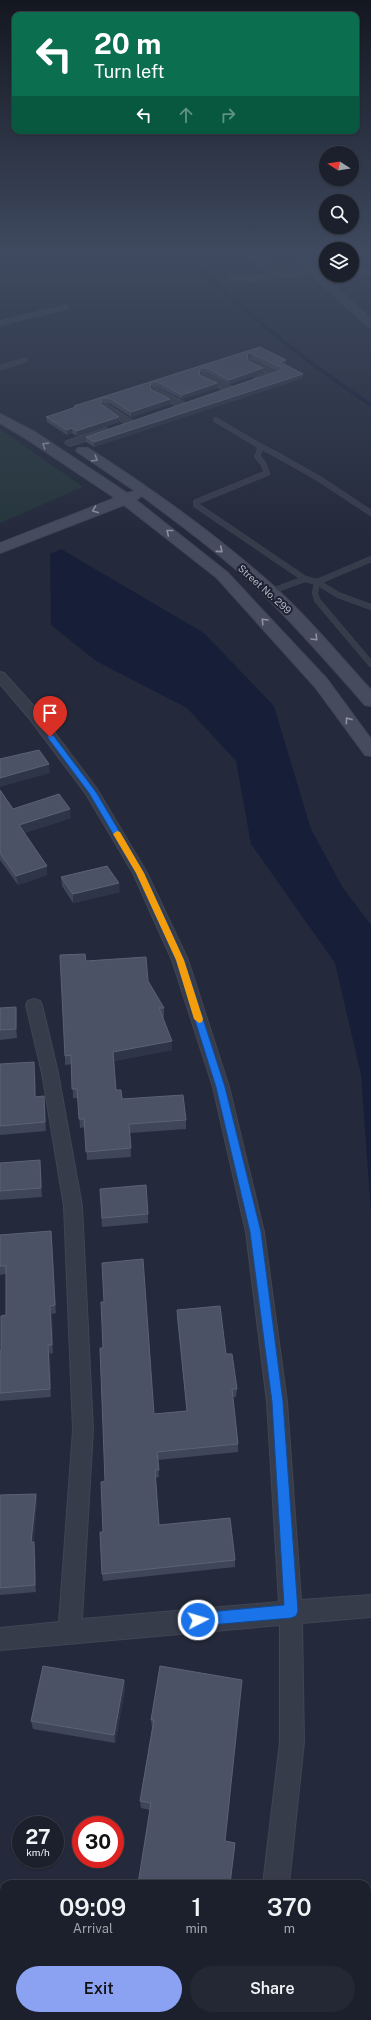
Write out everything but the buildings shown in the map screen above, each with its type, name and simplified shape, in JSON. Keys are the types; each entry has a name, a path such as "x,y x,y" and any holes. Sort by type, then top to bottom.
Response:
{"street":[{"path":"251,362 275,373 251,382"},
{"path":"203,376 232,388 216,394"},
{"path":"154,390 185,404 167,410"},
{"name":"Street No. 299","path":"0,406 60,438 139,487 193,527 269,592 328,652 371,701"},
{"path":"60,438 134,421 105,406"},
{"path":"0,418 30,435 119,494 222,575 321,683 371,751"},
{"path":"0,534 139,487"},
{"path":"0,548 32,535 119,494"},
{"path":"0,676 34,715 92,792 140,873 180,960 221,1087 256,1232 277,1402 291,1611 292,1742 276,1880"},
{"path":"34,1005 50,1073 73,1206 83,1430 70,1632"},
{"path":"0,1639 291,1611 371,1606"}],"lane":[{"path":"0,368 25,360"},
{"path":"216,420 318,478 371,513"},
{"path":"260,446 257,456 263,463 268,473 196,502 196,505 305,579 317,582 338,595 371,607"},
{"path":"317,582 335,573 371,559"},
{"path":"269,592 305,579"},
{"path":"317,582 315,593 316,600 371,664"}],"shaded area":[{"path":"0,429 83,487 0,523"}],"water":[{"path":"61,549 204,633 274,706 311,829 343,888 371,925 371,1213 361,1075 335,963 251,844 236,761 187,708 96,661 51,625 50,554"}],"waterway":[{"path":"293,349 371,405"}],"slow traffic":[{"path":"117,834 140,873 180,960 199,1019"}],"route":[{"path":"50,737 92,792 140,873 180,960 221,1087 256,1232 277,1402 291,1611 198,1620"}]}
